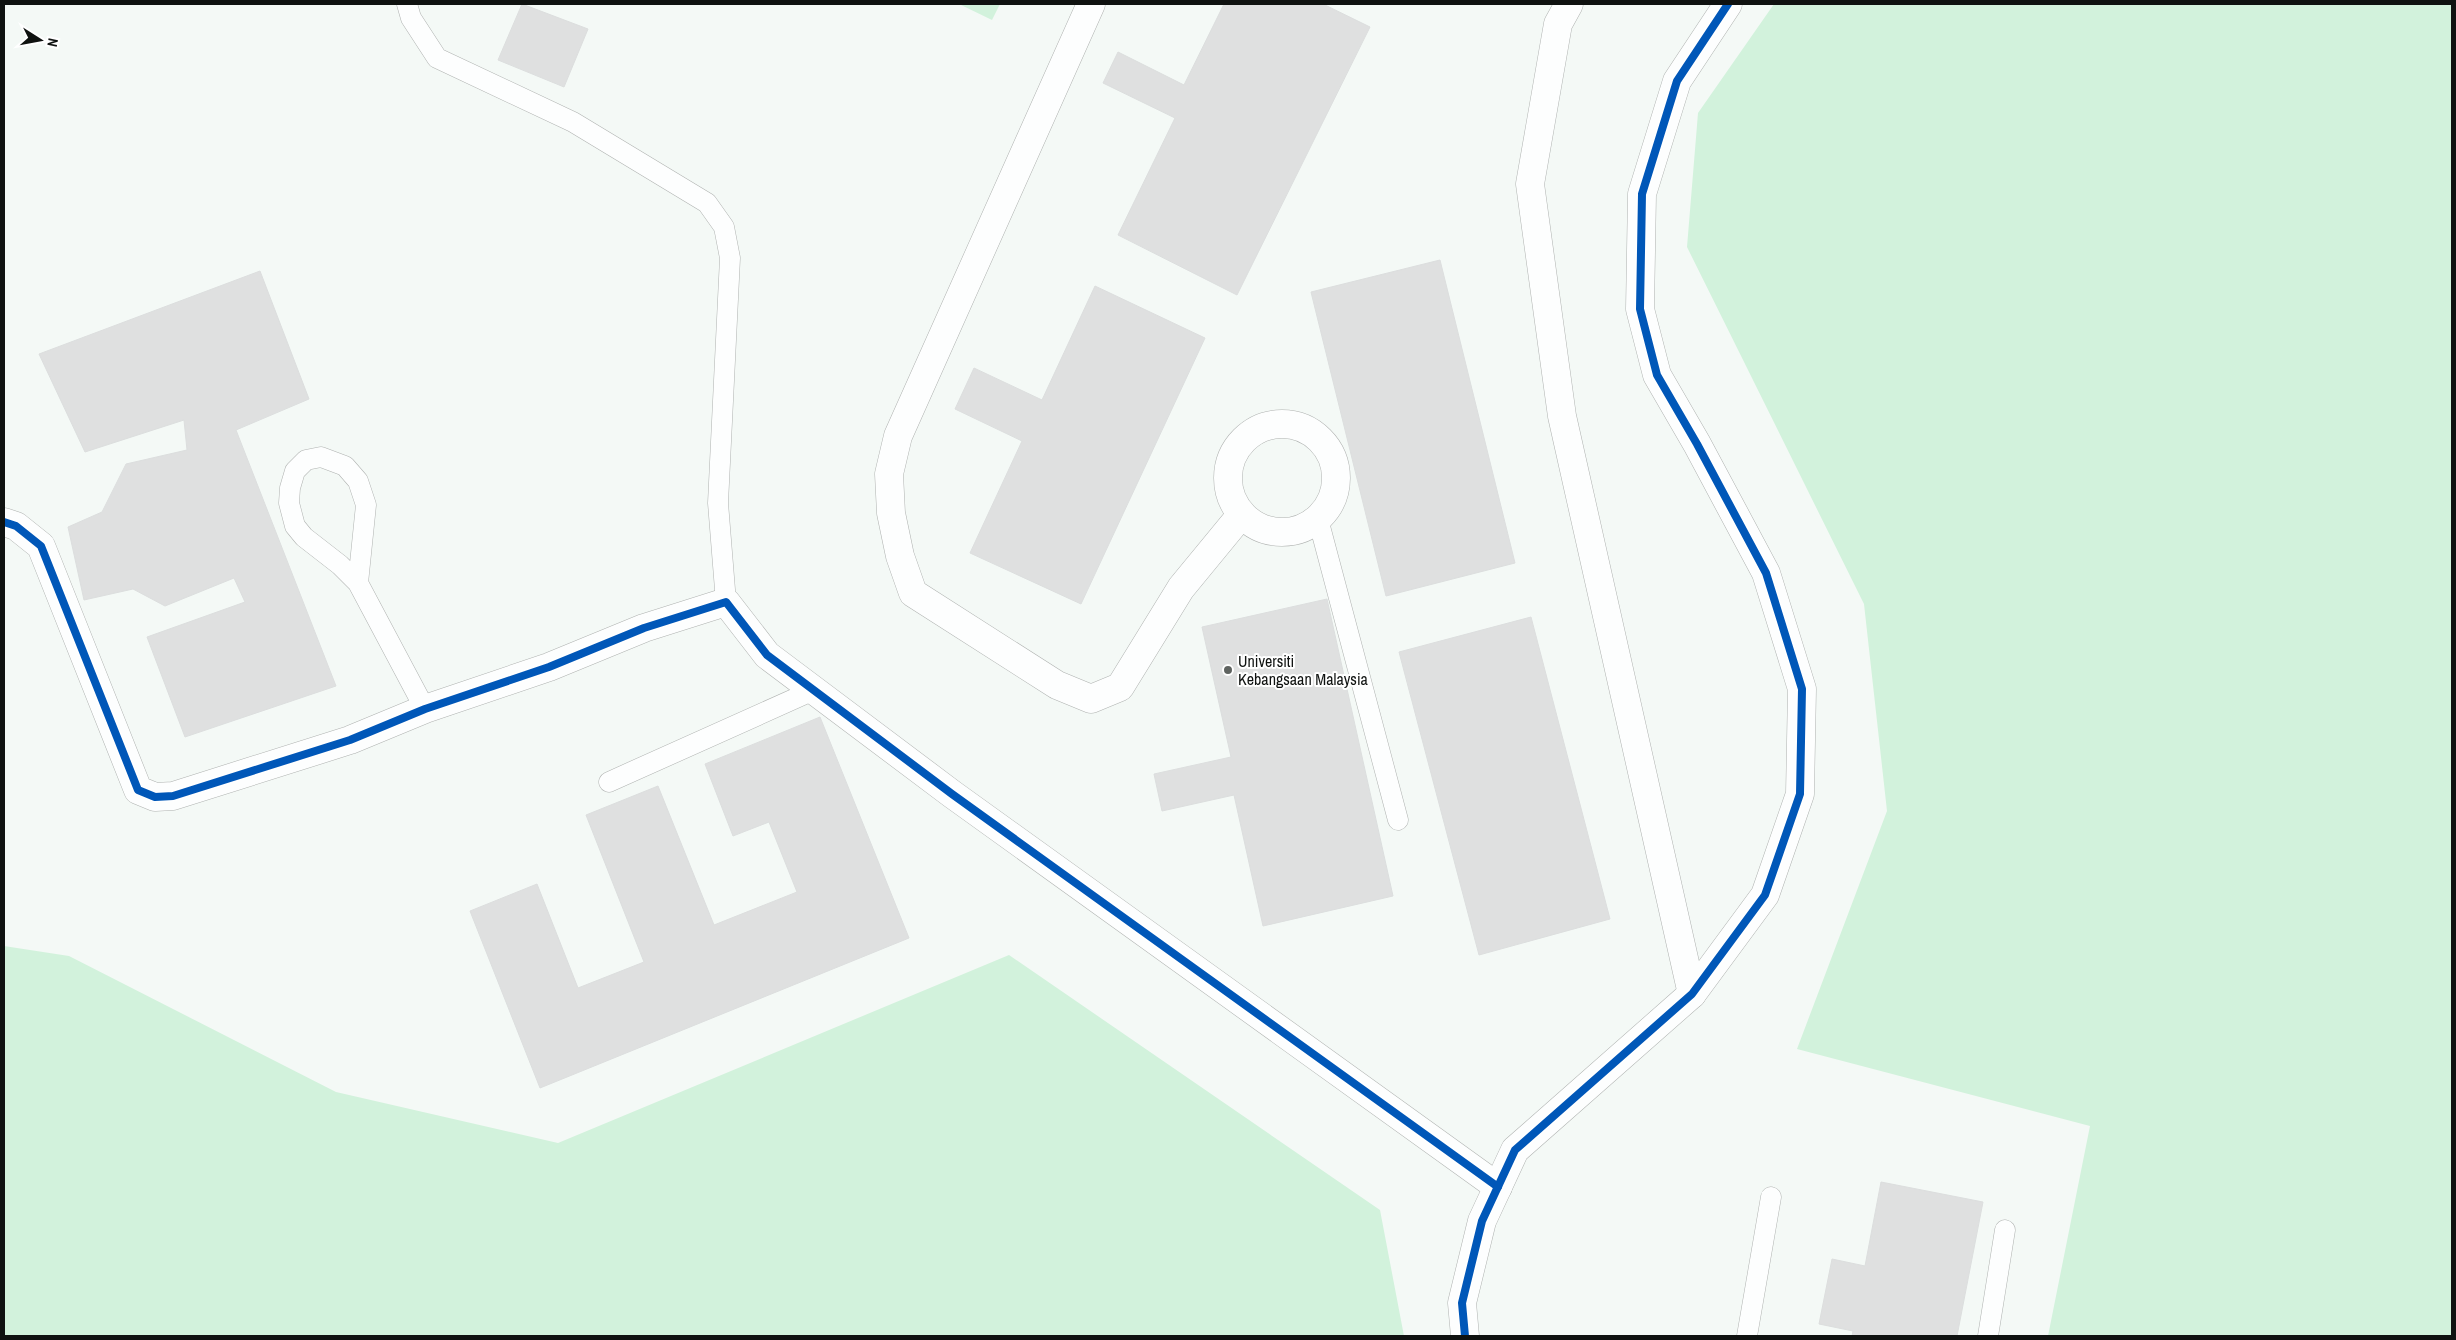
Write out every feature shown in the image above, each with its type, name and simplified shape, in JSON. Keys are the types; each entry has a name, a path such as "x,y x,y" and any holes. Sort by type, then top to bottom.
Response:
{"street":[{"path":"1091,4 898,436 889,474 891,513 900,556 913,593 1057,685 1091,699 1120,687 1181,588 1241,515"},
{"path":"1569,4 1558,24 1530,184 1562,416 1692,994"},
{"path":"1465,1336 1462,1303 1482,1221 1515,1150 1692,994 1765,895 1800,794 1802,689 1766,573 1697,444 1657,375 1640,308 1642,194 1677,81 1728,4"},
{"path":"1285,423 1303,428 1318,438 1329,452 1335,469 1335,488 1329,505 1318,520 1304,528 1287,533 1270,532 1254,525 1241,515 1231,499 1227,481 1229,462 1238,447 1251,433 1267,426 1285,423"},
{"path":"4,522 16,526 41,546 138,790 155,797 173,796 350,740 425,709 549,667 644,628 726,602 767,655 960,800 1498,1187"}],"lane":[{"path":"407,4 411,18 438,58 573,122 708,202 724,227 730,258 718,503 726,602"},
{"path":"358,583 366,505 358,481 344,466 321,458 306,460 294,471 290,488 289,503 295,526 304,537 340,565 358,583 425,709"},
{"path":"1318,520 1398,820"},
{"path":"608,782 814,690"},
{"path":"1747,1336 1771,1197"},
{"path":"1988,1336 2005,1230"}],"green space":[{"path":"959,4 1000,4 992,20"},
{"path":"1774,4 2452,4 2452,1336 2048,1336 2090,1126 1797,1049 1887,811 1864,604 1687,247 1698,113"},
{"path":"4,946 69,956 336,1092 558,1143 1009,955 1380,1210 1404,1336 4,1336"}],"building":[{"path":"522,4 588,29 564,87 498,60"},
{"path":"1224,4 1323,4 1370,27 1237,295 1118,235 1175,118 1103,83 1118,52 1184,85"},
{"path":"1440,260 1515,563 1386,596 1311,292"},
{"path":"260,271 309,399 236,430 336,686 185,737 147,637 245,602 234,578 165,606 133,589 84,600 68,527 102,512 126,464 187,450 184,420 85,452 39,354"},
{"path":"1095,286 1205,338 1081,604 970,553 1022,441 955,409 974,368 1042,400"},
{"path":"1327,599 1393,896 1263,926 1234,795 1162,811 1154,774 1231,757 1202,627"},
{"path":"1531,617 1610,919 1479,955 1399,652"},
{"path":"820,717 909,938 540,1088 470,911 537,884 578,988 644,962 586,815 658,786 714,925 797,892 769,822 733,836 705,764"},
{"path":"1881,1182 1983,1202 1957,1336 1852,1336 1853,1331 1819,1324 1832,1259 1865,1266"}],"cycle path":[{"path":"1465,1336 1462,1303 1482,1221 1515,1150 1692,994 1765,895 1800,794 1802,689 1766,573 1697,444 1657,375 1640,309 1642,194 1677,81 1728,4"},
{"path":"4,522 16,526 41,546 138,790 155,797 173,796 350,740 425,709 549,667 644,628 726,602 767,655 952,794 1498,1187"}],"place":[{"name":"Universiti Kebangsaan Malaysia","path":"1228,670"}]}
